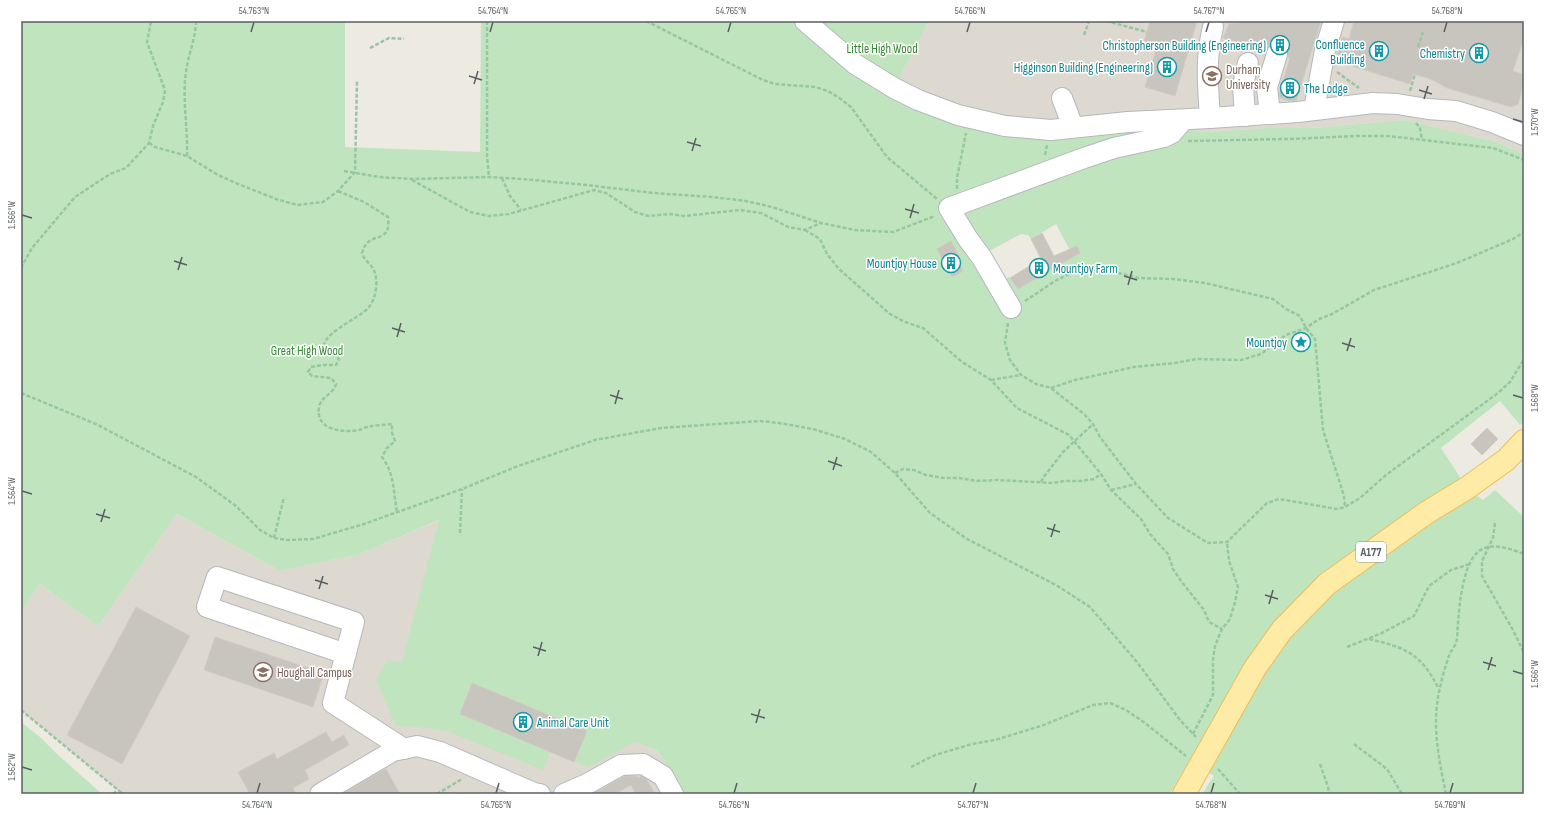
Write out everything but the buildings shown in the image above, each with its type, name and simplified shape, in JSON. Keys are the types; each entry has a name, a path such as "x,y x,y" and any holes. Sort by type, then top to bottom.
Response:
{"main road":[{"name":"A177","path":"1184,794 1255,668 1282,630 1327,584 1426,513 1515,456 1524,441"}],"street":[{"path":"805,21 855,64 894,88 918,100 969,118 1005,126 1051,130 1073,127 1270,114 1373,102 1456,111 1492,122 1524,135"},
{"path":"1314,110 1325,50 1334,21"},
{"path":"1210,118 1207,57 1213,26"},
{"path":"1270,114 1267,87 1277,54"},
{"path":"1245,116 1243,85 1248,63"},
{"path":"1062,98 1073,127"},
{"path":"1010,308 982,258 968,239 953,207 1114,148 1164,137 1172,133 1183,120"},
{"path":"346,654 207,607 216,577 354,622 346,654 333,703 404,749"},
{"path":"320,794 393,751 418,746 440,752 534,793 540,794"},
{"path":"564,794 587,784 621,765 643,764 663,776 673,794"}],"path":[{"path":"21,268 32,248 75,197 110,174 126,168 149,142 153,126 164,102 165,90 146,42 151,21"},
{"path":"187,156 185,109 186,73 196,31 196,21"},
{"path":"486,21 487,156 489,177"},
{"path":"646,21 763,80 775,84 814,87 828,91 838,97 851,107 887,157 901,170 953,207"},
{"path":"1084,35 1089,21"},
{"path":"1106,21 1147,32"},
{"path":"1420,46 1423,32"},
{"path":"370,48 389,38 404,39"},
{"path":"1325,50 1337,72 1358,86 1373,102"},
{"path":"1412,85 1415,74"},
{"path":"149,142 155,147 187,156 218,175 276,199 297,205 322,202 338,191 355,172 357,81"},
{"path":"953,207 969,118"},
{"path":"1048,171 1044,162 1051,130"},
{"path":"1164,137 1196,140 1388,136 1493,148 1524,160"},
{"path":"344,171 379,177 412,179 489,177 746,201 772,207 821,223 855,230 893,232 918,223 953,207"},
{"path":"502,178 510,196 521,210"},
{"path":"412,179 470,212 489,216 509,214 594,190 606,193 635,212 649,216 669,214 684,216 740,210 761,213 788,227 805,230 820,239 827,254 839,269 890,314 905,322 923,328 962,362 991,380 1017,408 1062,430 1069,435 1101,474 1111,490 1140,519 1150,534 1168,554 1173,568 1181,582 1204,610 1209,622 1222,629"},
{"path":"594,190 596,186"},
{"path":"338,191 375,208 388,217 388,230 383,236 372,239 364,246 362,253 364,259 375,271 376,277 375,296 369,308 336,330 324,344 322,348 324,351 339,359 336,365 311,367 308,372 312,376 331,378 336,384 333,390 322,399 319,406 318,416 322,423 329,428 339,430 359,430 368,426 392,424 392,433 396,441 387,448 382,457 389,466 393,478 397,512"},
{"path":"805,230 821,223"},
{"path":"1051,388 1075,380 1134,367 1197,359 1241,360 1261,354 1286,335 1306,328 1319,319 1332,314 1374,290 1457,263 1513,239 1524,232"},
{"path":"1345,507 1344,496 1323,430 1315,339 1306,328 1300,316 1286,309 1273,299 1205,283 1173,279 1138,278 1104,269 1077,270 1055,281 1026,300 1010,308 1005,343 1010,360 1020,375 1036,384 1051,388 1084,414 1093,424 1100,437 1136,484 1168,518 1208,543 1227,542 1267,503 1279,499 1326,508 1338,509 1345,507 1360,498 1386,475 1498,393 1510,382 1524,359"},
{"path":"991,380 1020,375"},
{"path":"21,393 96,424 196,477 236,506 260,530 274,538 287,540 314,539 364,524 462,489 518,466 595,440 661,428 760,421 779,422 813,429 846,439 871,452 895,473 930,513 967,539 1056,585 1090,607 1137,662 1180,720 1198,739"},
{"path":"1041,482 1050,468 1093,424"},
{"path":"895,473 903,469 914,470 932,476 978,481 997,480 1053,483 1094,479 1101,474"},
{"path":"1111,490 1136,484"},
{"path":"460,533 462,489"},
{"path":"274,538 284,497"},
{"path":"1495,523 1493,538 1482,561 1482,576 1513,630 1524,653"},
{"path":"1193,734 1213,695 1213,659 1215,646 1222,629 1230,619 1236,602 1238,587 1229,561 1227,542"},
{"path":"1446,794 1438,750 1436,719 1439,689 1450,653 1456,643 1460,598 1464,579 1470,564 1478,552 1490,546 1501,547 1524,554"},
{"path":"1347,647 1368,639 1414,616 1429,586 1450,570 1470,564"},
{"path":"1368,639 1392,644 1410,652 1429,670 1439,689"},
{"path":"911,767 935,755 972,744 995,740 1041,726 1093,704 1110,703 1126,710 1145,723 1170,745 1190,759"},
{"path":"21,710 123,794"},
{"path":"1354,744 1387,769 1402,794"},
{"path":"1320,764 1329,794"},
{"path":"1213,770 1216,765 1240,794"},
{"path":"437,794 480,769"},
{"path":"113,794 118,790"}],"shaded area":[{"name":"Durham University","path":"929,21 1524,21 1524,154 1494,141 1404,120 1313,128 1268,128 1206,132 1128,122 1051,130 894,88"},
{"name":"Houghall Campus","path":"177,514 280,571 360,554 440,520 634,742 657,750 678,780 685,794 123,794 21,710 21,611 40,584 98,626"}],"green space":[{"path":"21,21 345,21 345,147 480,152 481,21 929,21 894,88 987,122 1128,122 1206,132 1268,128 1313,128 1404,120 1494,141 1524,154 1524,421 1520,425 1500,401 1441,448 1467,488 1483,500 1495,490 1524,517 1524,794 1202,794 1214,776 1190,759 1170,794 685,794 678,780 657,750 634,742 589,767 550,752 543,770 449,732 422,727 396,726 376,680 387,660 402,662 439,520 360,554 280,571 177,514 98,626 40,584 21,611","holes":["1056,224 1073,256 1018,289 1009,277 1004,280 984,254 1021,234 1028,235 1031,239"]},
{"path":"21,722 40,737 102,794 21,794"}],"place":[{"name":"Christopherson Building (Engineering)","path":"1280,45"},
{"name":"Confluence Building","path":"1379,51"},
{"name":"Chemistry","path":"1479,53"},
{"name":"Higginson Building (Engineering)","path":"1167,67"},
{"name":"Durham University","path":"1212,76"},
{"name":"The Lodge","path":"1290,88"},
{"name":"Mountjoy House","path":"951,263"},
{"name":"Mountjoy Farm","path":"1039,268"},
{"name":"Mountjoy","path":"1301,342"},
{"name":"Houghall Campus","path":"263,672"},
{"name":"Animal Care Unit","path":"523,722"}],"park label":[{"name":"Little High Wood","path":"882,48"},
{"name":"Great High Wood","path":"307,350"}]}
